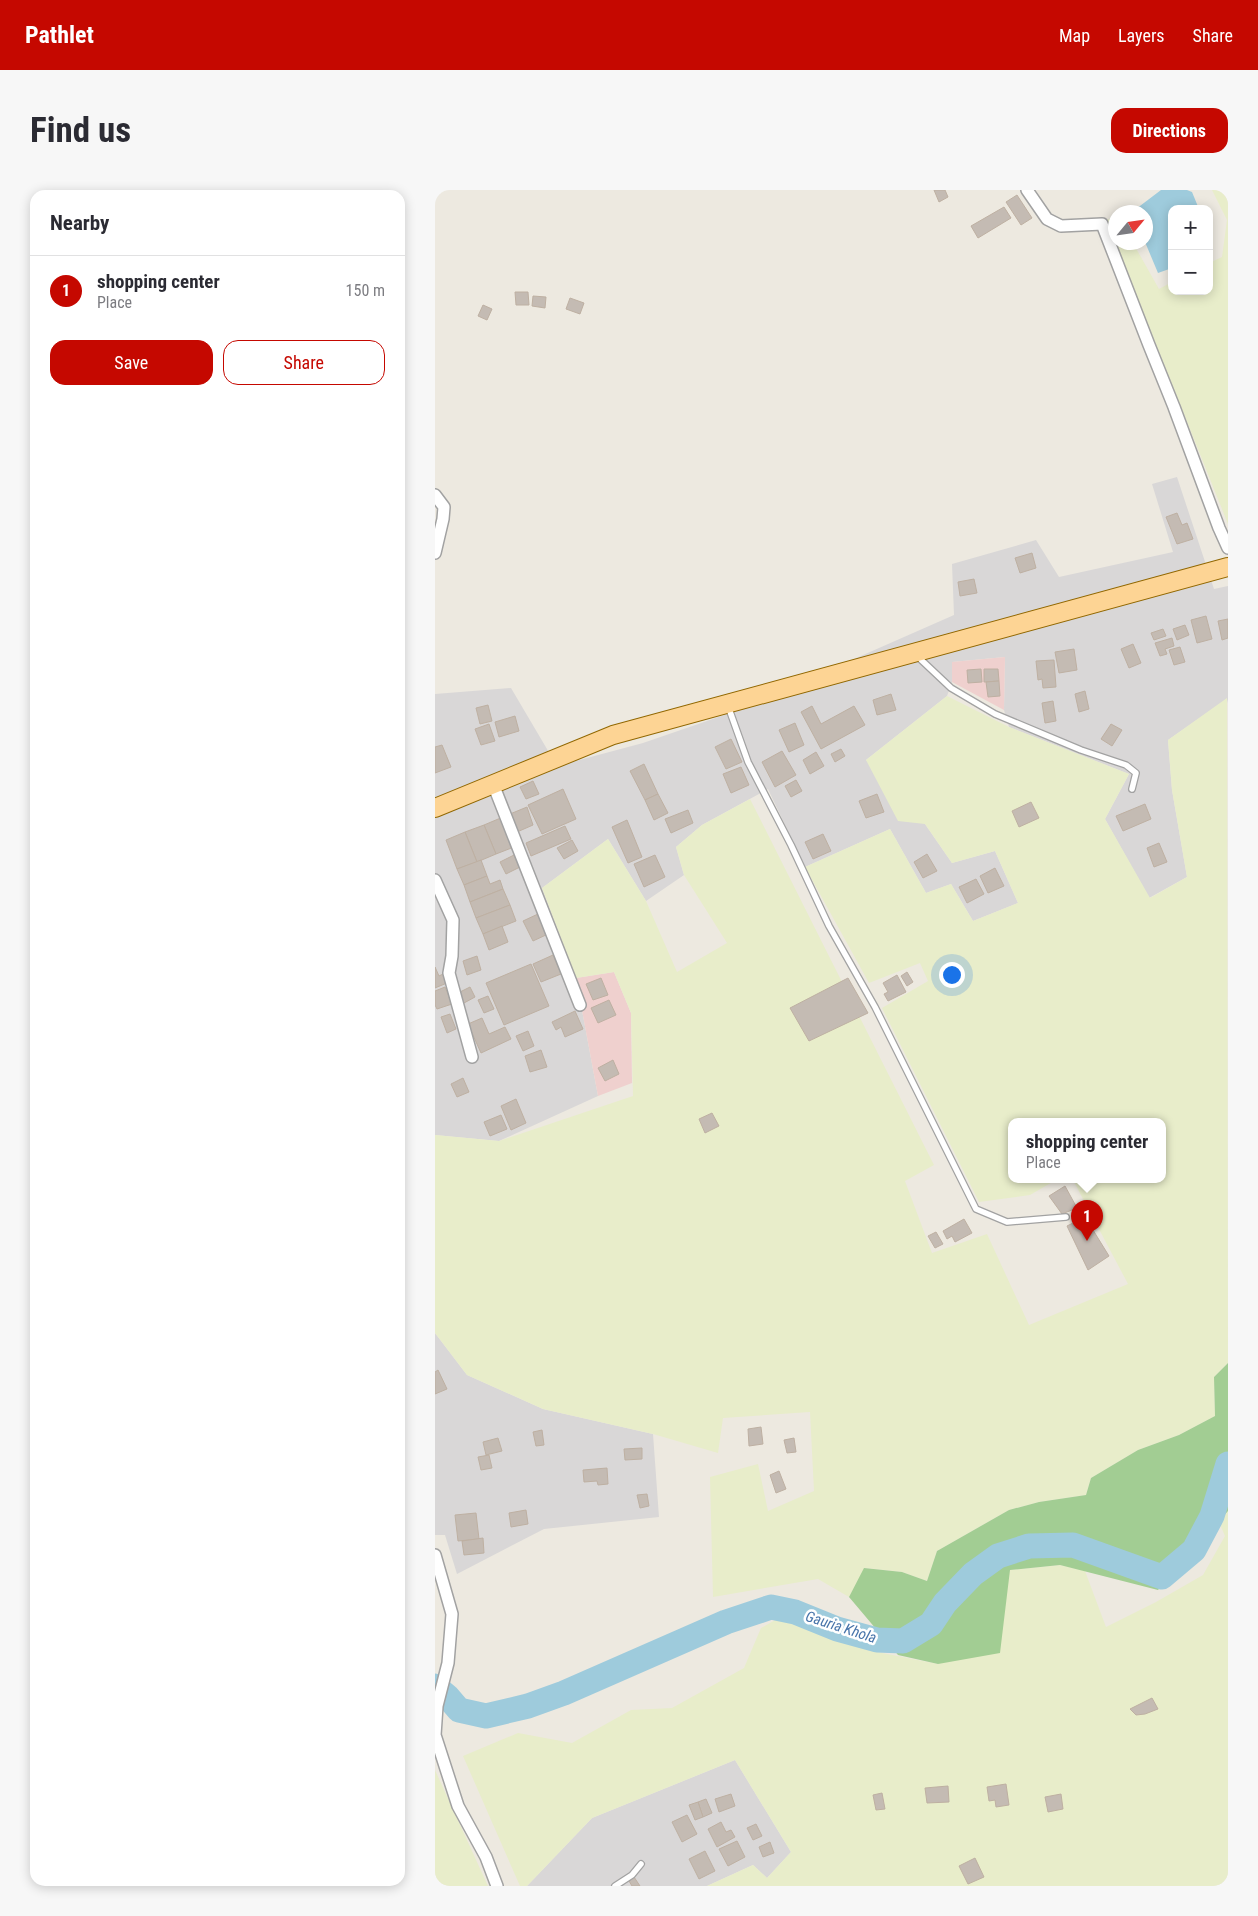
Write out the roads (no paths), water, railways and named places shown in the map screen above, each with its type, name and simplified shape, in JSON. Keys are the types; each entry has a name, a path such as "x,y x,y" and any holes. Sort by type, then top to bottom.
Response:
{"main road":[{"path":"435,808 613,735 1228,567"}],"street":[{"path":"1027,190 1047,218 1061,226 1102,224 1175,407 1228,548"},
{"path":"435,495 444,507 435,553"},
{"path":"493,784 580,1005"},
{"path":"435,880 453,920 449,973 472,1057"},
{"path":"435,1555 452,1614 448,1663 437,1706 435,1735 458,1806 486,1857 497,1886"}],"lane":[{"path":"914,654 951,688 995,714 1081,750 1126,765 1136,773 1132,789"},
{"path":"728,704 748,762 791,844 829,926 875,1007 976,1209 1007,1222 1066,1217"},
{"path":"615,1886 632,1875 641,1864"}],"water":[{"path":"1161,190 1187,190 1192,192 1197,205 1168,205 1168,269 1158,273 1148,250 1153,250 1153,205 1141,205"}],"waterway":[{"name":"Gauria Khola","path":"435,1686 459,1710 486,1716 528,1706 564,1693 726,1622 771,1607 795,1612 837,1629 877,1640 903,1641 931,1624 945,1603 973,1574 998,1556 1029,1546 1073,1545 1162,1577 1194,1550 1212,1516 1228,1464"}],"place":[{"name":"shopping center","path":"1087,1241"}]}
